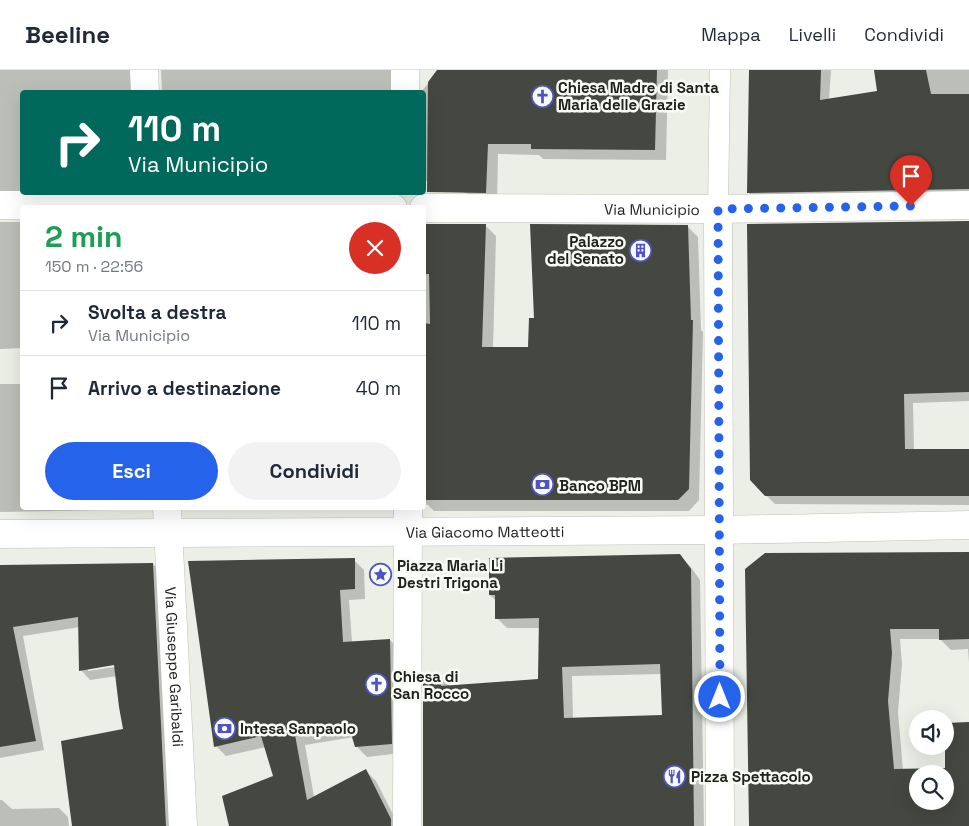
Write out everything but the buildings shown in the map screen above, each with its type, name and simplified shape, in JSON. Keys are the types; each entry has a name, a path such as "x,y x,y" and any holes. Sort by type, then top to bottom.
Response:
{"street":[{"path":"144,70 145,90"},
{"path":"405,90 406,70"},
{"path":"720,70 718,209 720,826"},
{"path":"38,205 151,202 272,205"},
{"path":"0,206 20,205"},
{"name":"Via Municipio","path":"426,208 718,209 969,205"},
{"path":"407,826 408,519"},
{"name":"Via Giacomo Matteotti","path":"0,534 168,520 408,519 720,530 969,525"},
{"name":"Via Giuseppe Garibaldi","path":"168,520 183,826"}],"place":[{"name":"Chiesa Madre di Santa Maria delle Grazie","path":"542,96"},
{"name":"Palazzo del Senato","path":"640,250"},
{"name":"Banco BPM","path":"543,485"},
{"name":"Piazza Maria Li Destri Trigona","path":"381,574"},
{"name":"Chiesa di San Rocco","path":"377,685"},
{"name":"Intesa Sanpaolo","path":"224,728"},
{"name":"Pizza Spettacolo","path":"675,776"}],"route":[{"path":"720,697 718,209 911,206"}]}
